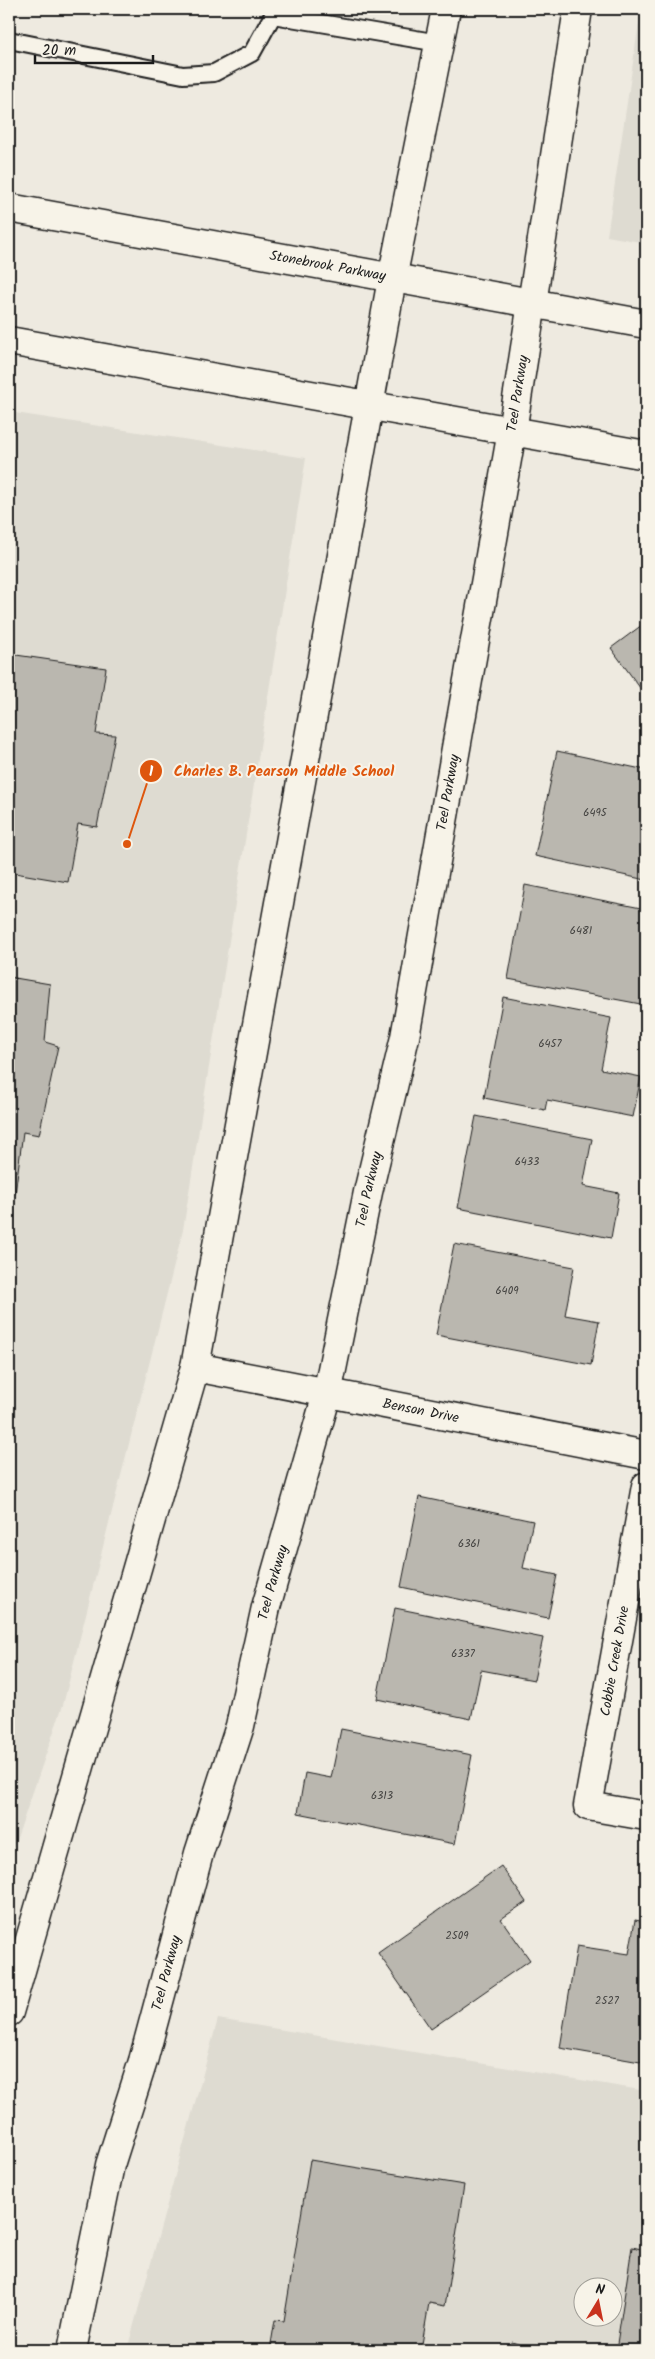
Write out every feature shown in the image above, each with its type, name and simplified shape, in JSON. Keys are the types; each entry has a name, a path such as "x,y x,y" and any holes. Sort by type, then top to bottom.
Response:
{"main road":[{"path":"9,2012 195,1367 392,279 446,9"},
{"name":"Teel Parkway","path":"72,2350 110,2165 143,2061 199,1853 240,1726 266,1607 327,1394 368,1192 405,1037 512,431 578,9"},
{"name":"Stonebrook Parkway","path":"9,208 646,324"},
{"path":"9,341 646,455"},
{"name":"Benson Drive","path":"195,1367 646,1455"},
{"name":"Cobbie Creek Drive","path":"646,1486 588,1806 646,1816"}],"lane":[{"path":"9,40 183,75 214,73 252,53 274,12 439,42"}],"shaded area":[{"path":"641,9 646,9 646,243 607,236"},
{"path":"9,412 306,458 183,1230 63,1705 9,1861"},
{"path":"218,2019 646,2091 646,2350 127,2350"}],"building":[{"path":"646,622 646,696 611,648"},
{"path":"9,654 106,668 96,734 115,735 97,827 78,824 68,882 9,872"},
{"path":"557,751 646,770 646,880 535,856"},
{"path":"525,885 646,909 646,1005 508,979"},
{"path":"9,977 50,984 45,1042 58,1046 39,1135 23,1132 15,1194 9,1193"},
{"path":"503,997 611,1018 601,1069 641,1077 633,1117 547,1100 545,1110 484,1098"},
{"path":"476,1116 592,1139 583,1186 619,1193 611,1238 458,1208"},
{"path":"454,1244 574,1267 565,1315 599,1321 591,1365 436,1335"},
{"path":"419,1497 533,1521 523,1568 557,1575 548,1618 401,1587"},
{"path":"395,1608 543,1638 534,1680 481,1670 471,1719 377,1699"},
{"path":"341,1729 472,1755 455,1844 298,1813 305,1773 331,1778"},
{"path":"501,1866 526,1902 501,1919 530,1960 431,2029 378,1953"},
{"path":"635,1920 646,1922 646,2063 560,2048 577,1946 629,1954"},
{"path":"310,2160 464,2185 445,2306 429,2303 421,2350 270,2350 275,2320 284,2321"},
{"path":"632,2247 646,2250 646,2350 616,2350 620,2326 622,2326 622,2311"},
{"path":"512,2342 535,2350 510,2350"}],"place":[{"name":"Charles B. Pearson Middle School","path":"127,844"}]}
